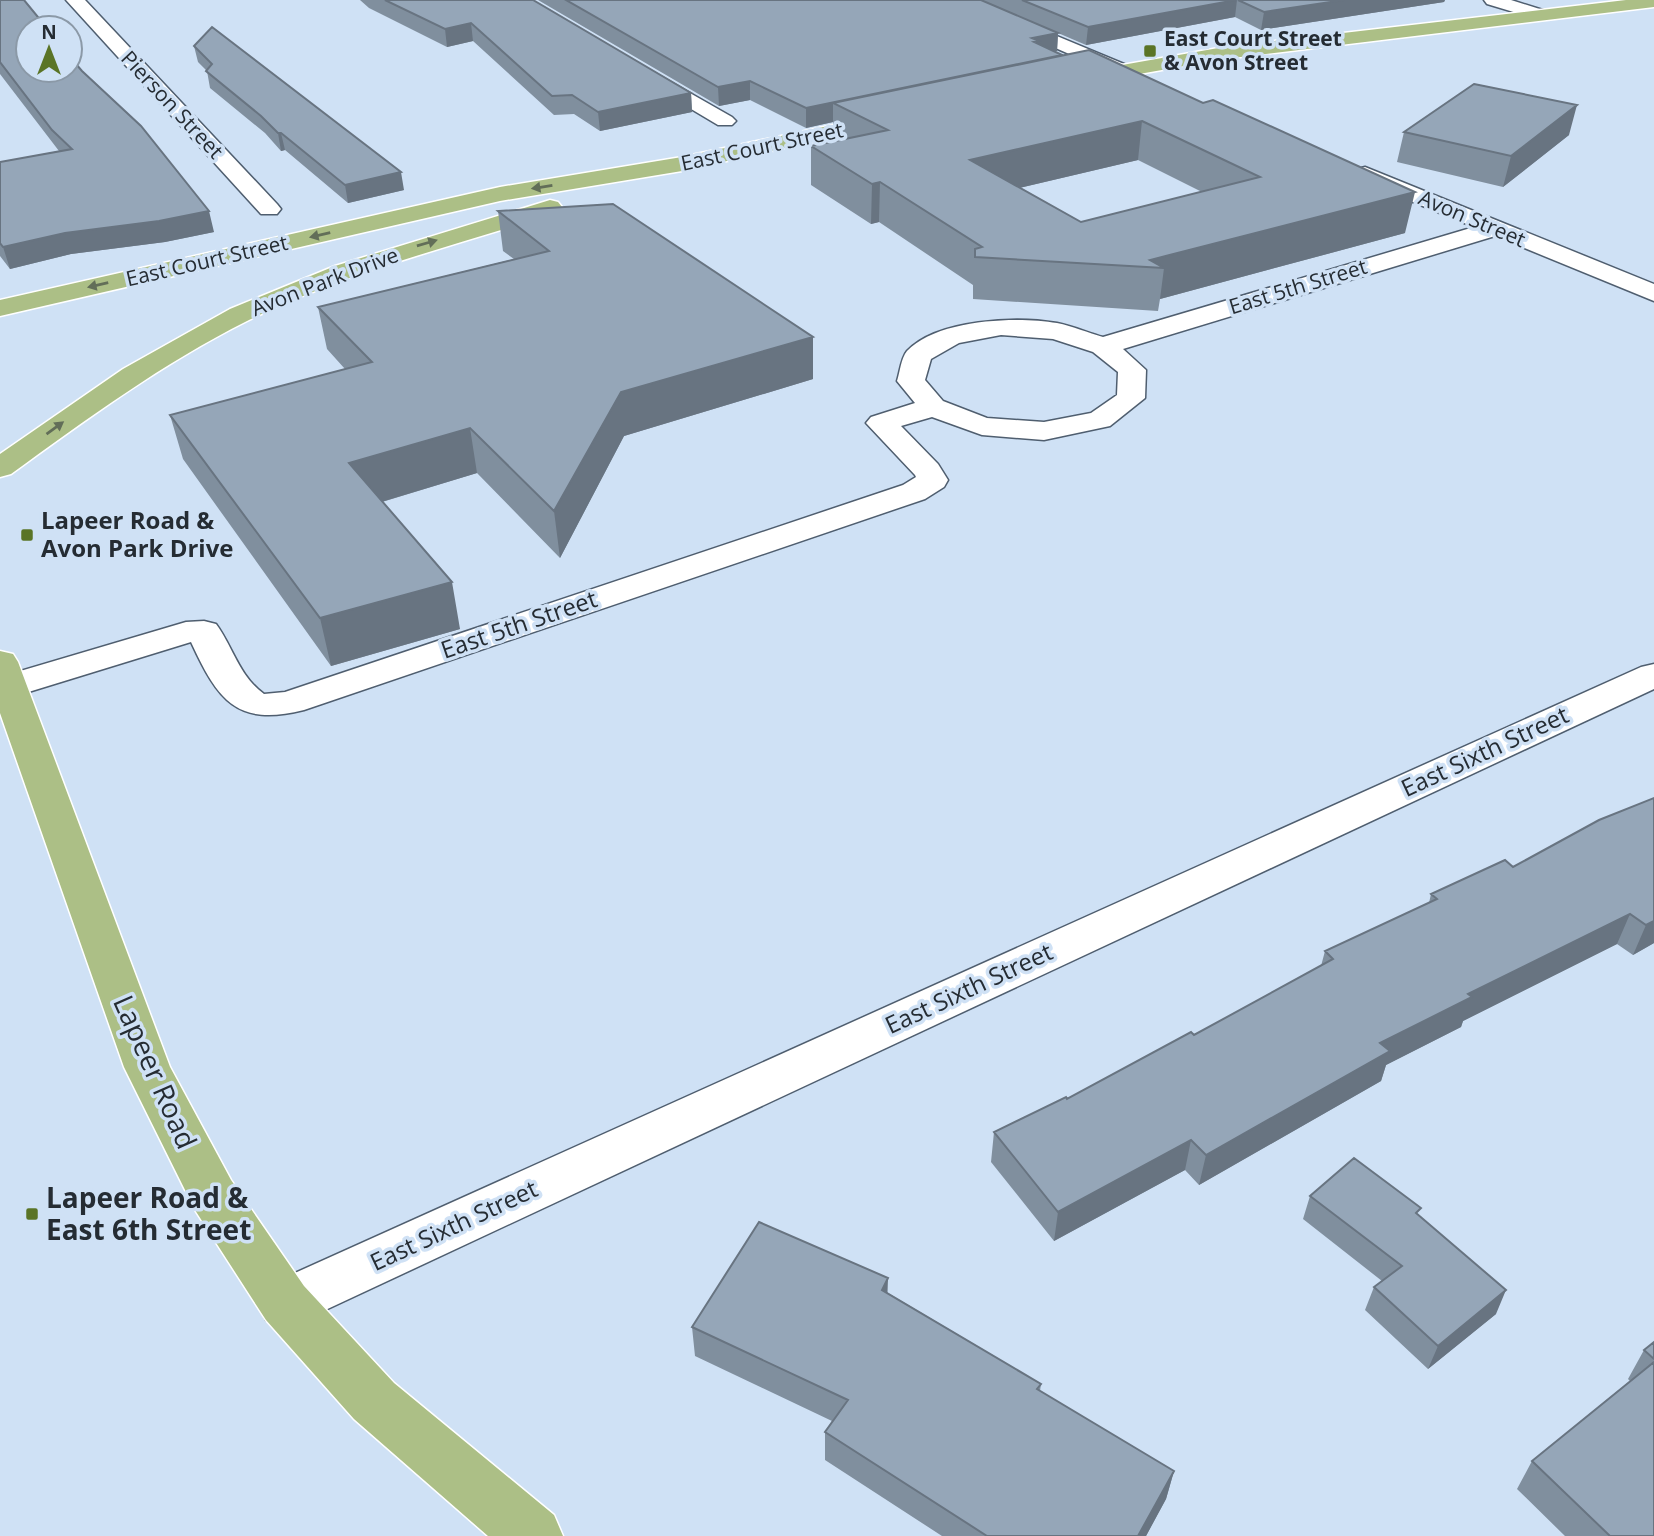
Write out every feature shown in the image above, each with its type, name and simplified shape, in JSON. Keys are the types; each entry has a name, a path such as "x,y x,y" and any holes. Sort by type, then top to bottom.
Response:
{"main road":[{"path":"1057,83 1224,53 1654,2"},
{"name":"East Court Street","path":"0,307 500,194 682,164 910,115"},
{"name":"Avon Park Drive","path":"0,468 108,390 170,351 227,321 330,277 415,246 483,228 682,164"},
{"path":"454,204 483,228"},
{"name":"Lapeer Road","path":"7,692 146,1067 213,1195 285,1303 374,1401 533,1536"}],"street":[{"name":"Pierson Street","path":"75,0 269,209"},
{"path":"1493,0 1540,15"},
{"path":"993,14 1157,85"},
{"path":"629,64 725,121"},
{"name":"Avon Street","path":"1348,167 1493,229 1654,293"},
{"name":"East 5th Street","path":"1103,346 1493,229"},
{"path":"1001,327 1056,331 1103,346 1132,370 1131,398 1100,420 1044,431 982,426 933,407 911,381 918,355 951,336 1001,327"},
{"name":"East 5th Street","path":"7,692 186,632 204,631 215,657 248,701 268,706 290,702 914,492 933,480 927,470 881,423 933,407"},
{"name":"East Sixth Street","path":"285,1303 1654,675"}],"building":[{"path":"0,0 24,0 36,14 14,14 14,80 0,62"},
{"path":"385,0 533,0 691,93 598,112 572,95 552,96 471,23 445,29"},
{"path":"566,0 981,0 1058,33 1032,38 1039,41 1034,42 1062,55 806,108 750,81 718,87"},
{"path":"1022,0 1236,0 1088,27"},
{"path":"1238,0 1344,0 1264,12"},
{"path":"212,27 401,172 345,185 278,133 206,71 212,64 194,46"},
{"path":"1089,50 1203,103 1213,100 1415,192 1150,260 1164,268 975,257 975,249 982,247 880,182 872,184 811,146 888,130 833,103","holes":["1142,121 1260,177 1081,222 970,160"]},
{"path":"84,73 141,126 209,211 159,221 65,233 3,247 0,243 0,162 72,149 52,130 17,84 84,84"},
{"path":"1474,84 1577,105 1511,156 1404,132"},
{"path":"613,204 813,337 621,392 554,511 470,428 349,463 452,582 320,618 170,415 372,362 318,307 549,251 498,211"},
{"path":"1654,798 1654,921 1646,925 1630,914 1468,994 1472,997 1380,1043 1390,1051 1206,1155 1191,1140 1058,1212 994,1132 1066,1097 1067,1099 1191,1032 1194,1035 1333,959 1325,951 1437,899 1431,894 1505,860 1513,867 1599,820"},
{"path":"1354,1158 1421,1208 1416,1213 1506,1290 1438,1346 1374,1287 1402,1266 1310,1196"},
{"path":"759,1222 888,1278 882,1290 1041,1384 1037,1389 1174,1471 1138,1536 987,1536 825,1432 848,1400 692,1327"},
{"path":"1654,1342 1654,1359 1644,1350"},
{"path":"1654,1362 1654,1536 1610,1536 1532,1461"}],"place":[{"name":"East Court Street & Avon Street","path":"1150,51"},
{"name":"Lapeer Road & Avon Park Drive","path":"27,535"},
{"name":"Lapeer Road & East 6th Street","path":"32,1214"}]}
